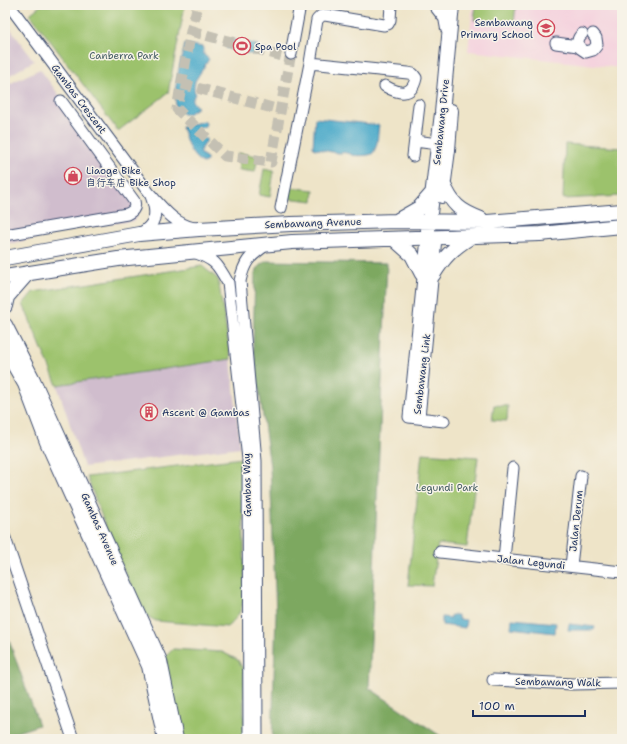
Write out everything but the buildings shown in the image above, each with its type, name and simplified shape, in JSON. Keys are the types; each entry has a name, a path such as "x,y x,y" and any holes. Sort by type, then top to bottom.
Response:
{"main road":[{"path":"436,5 446,18 450,35"},
{"name":"Sembawang Drive","path":"432,238 438,187 438,144 452,5"},
{"name":"Sembawang Drive","path":"438,187 448,150 461,5"},
{"path":"397,220 419,208 438,187 456,206 467,214 487,222"},
{"name":"Sembawang Avenue","path":"6,257 139,234 199,229 397,220 487,222 622,211"},
{"name":"Sembawang Avenue","path":"5,277 96,262 267,244 540,234 622,226"},
{"path":"394,239 412,255 428,274 456,246 471,237"},
{"path":"5,306 7,297 28,273"},
{"name":"Gambas Avenue","path":"5,326 33,380 160,661 176,739"},
{"name":"Gambas Avenue","path":"5,349 25,384 47,442 149,666 165,739"}],"street":[{"name":"Gambas Crescent","path":"7,5 149,193 170,215 180,223 199,229"},
{"path":"291,54 300,5"},
{"path":"281,208 310,63 317,20 321,16 325,15 384,25 388,24 390,20 391,5"},
{"path":"556,43 578,46 583,50 590,51 597,45 597,41 588,34 578,39 578,46"},
{"path":"310,63 413,74 416,78 414,86 410,91 402,92 385,86"},
{"path":"5,235 127,214 132,212 135,206 134,201 61,101"},
{"path":"413,156 419,105"},
{"path":"415,141 438,144"},
{"path":"106,163 119,152"},
{"name":"Gambas Crescent","path":"139,234 151,226 155,218 154,206 149,193"},
{"name":"Sembawang Link","path":"432,238 428,274 419,418 444,421"},
{"name":"Gambas Way","path":"257,739 256,461 240,281 245,263 267,244"},
{"name":"Gambas Way","path":"192,251 209,258 217,264 228,283 248,459 249,739"},
{"path":"504,559 514,468"},
{"name":"Jalan Derum","path":"571,566 581,476"},
{"path":"5,538 73,739"},
{"name":"Jalan Legundi","path":"440,552 622,572"},
{"name":"Sembawang Walk","path":"493,680 573,684 622,683"}],"shaded area":[{"name":"Sembawang Primary School","path":"473,5 622,5 622,68 468,51"},
{"path":"5,21 34,61 5,78"},
{"path":"40,69 141,208 134,221 76,228 14,243 5,243 5,86"},
{"name":"Ascent @ Gambas","path":"231,359 240,447 84,467 57,385"}],"green space":[{"name":"Canberra Park","path":"41,5 185,5 168,93 118,131 30,14"},
{"path":"476,5 516,5 514,24 474,20"},
{"path":"565,144 622,148 622,196 563,199"},
{"path":"238,153 258,156 255,172 239,170"},
{"path":"264,169 274,171 270,197 259,195"},
{"path":"287,187 314,190 313,201 286,198"},
{"path":"266,261 387,263 369,688 445,739 272,739 276,614 270,467 253,345 255,274 259,266"},
{"path":"202,266 218,279 231,359 57,385 23,304 33,292"},
{"path":"494,405 508,406 507,421 492,420"},
{"name":"Legundi Park","path":"422,453 478,457 467,547 438,544 432,586 408,585"},
{"path":"242,458 245,589 242,606 235,619 227,627 156,621 145,615 114,549 87,477"},
{"path":"5,629 39,725 5,736"},
{"path":"173,649 222,652 238,660 244,671 244,739 181,739 165,657"}],"water":[{"name":"Spa Pool","path":"229,39 258,45 255,55 226,48"},
{"path":"185,44 203,47 204,55 209,59 195,81 195,93 192,101 198,107 188,114 183,114 176,108 175,100 175,92"},
{"path":"315,118 379,125 375,150 372,154 357,156 349,153 337,153 315,149 313,147"},
{"path":"204,121 206,123 205,127 199,128 196,133 206,139 206,142 200,151 201,154 207,158 207,161 203,163 195,157 192,152 187,143 182,127"},
{"path":"451,615 458,615 458,619 466,620 465,628 442,625 442,617 451,618"},
{"path":"512,619 556,623 555,633 511,628"},
{"path":"569,624 595,627 594,630 568,630"}],"tunnel":[{"path":"191,31 290,58 271,162 225,156 177,109 191,31 198,5"},
{"path":"182,84 280,110"}],"place":[{"name":"Sembawang Primary School","path":"546,28"},
{"name":"Spa Pool","path":"242,46"},
{"name":"Liaoge Bike 自行车店 Bike Shop","path":"73,176"},
{"name":"Ascent @ Gambas","path":"149,412"}]}
